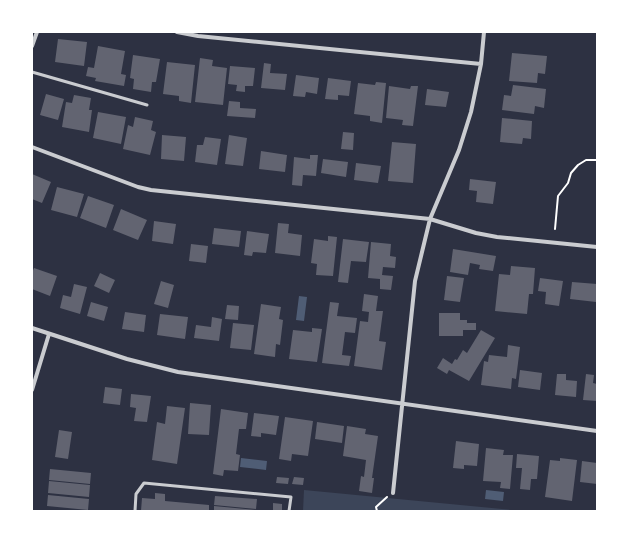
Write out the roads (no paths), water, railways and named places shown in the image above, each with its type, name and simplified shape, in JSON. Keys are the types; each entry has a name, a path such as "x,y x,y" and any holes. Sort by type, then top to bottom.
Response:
{"street":[{"path":"32,46 37,32"},
{"path":"177,32 198,36 481,64"},
{"path":"393,493 415,281 430,219 458,150 468,120 481,64 484,32"},
{"path":"32,147 138,187 151,190 430,219 476,233 497,237 597,247"},
{"path":"32,328 127,359 178,372 597,431"},
{"path":"32,390 49,334"}],"lane":[{"path":"32,72 147,105"},
{"path":"135,511 136,494 144,483 291,497 289,511"}]}
